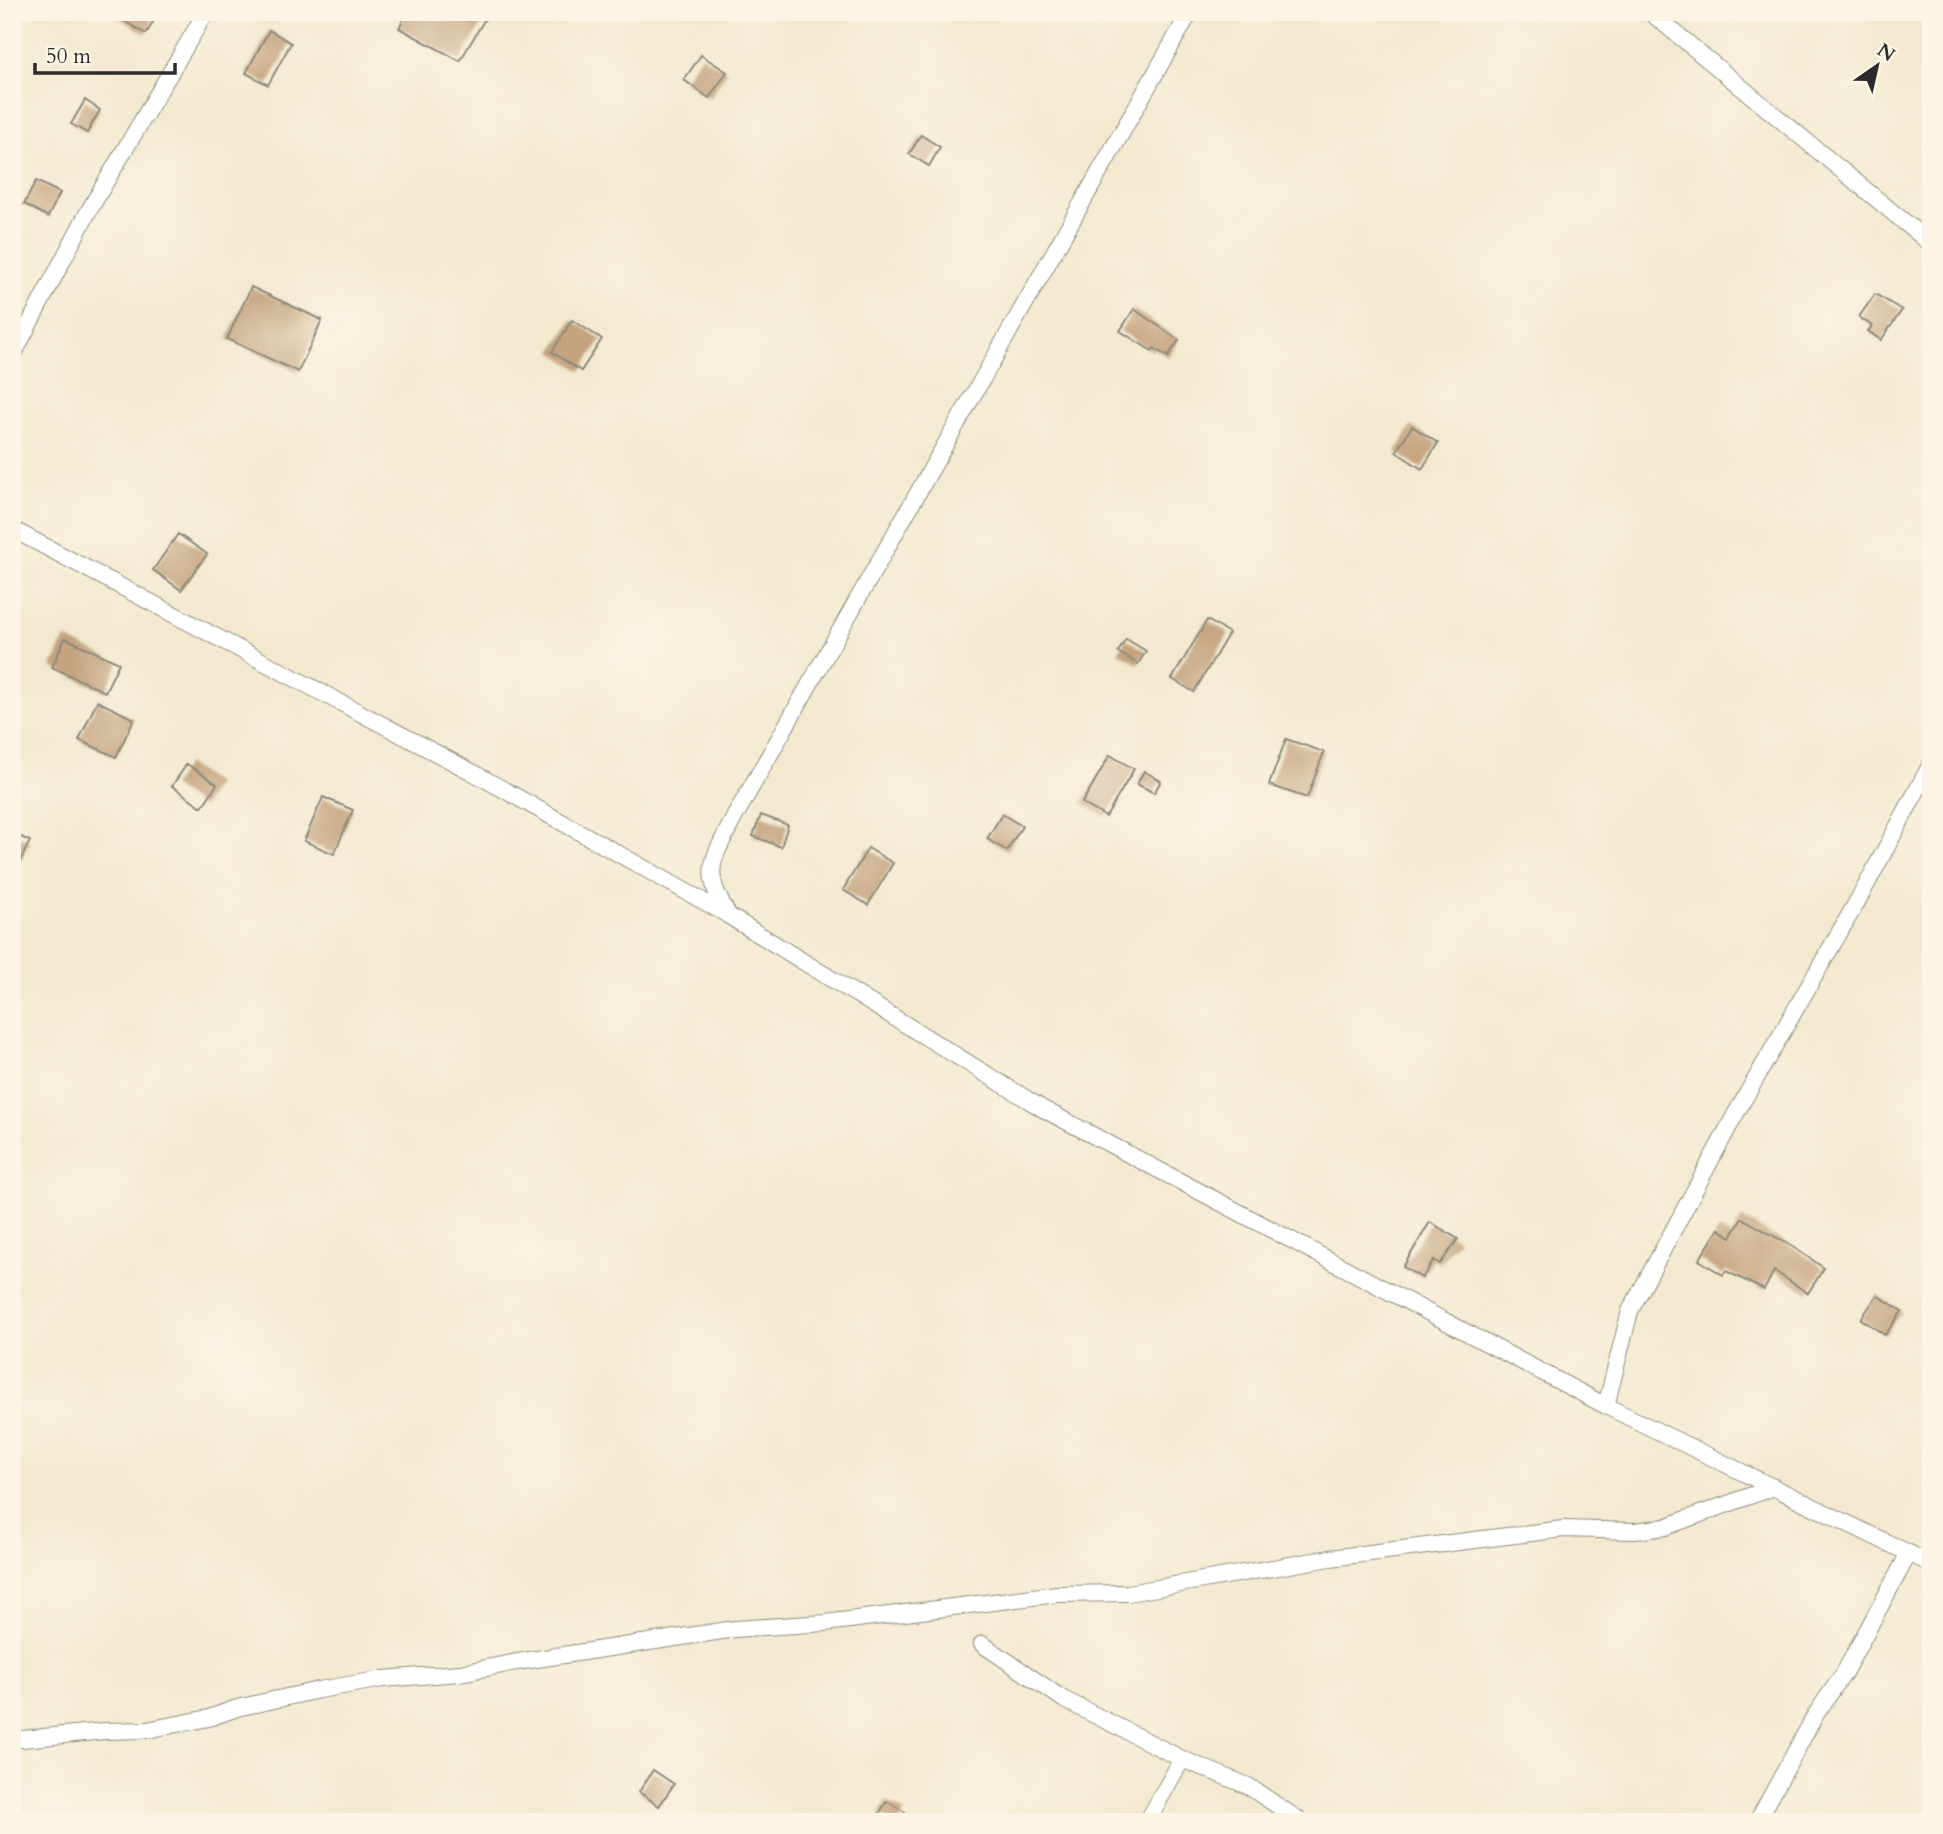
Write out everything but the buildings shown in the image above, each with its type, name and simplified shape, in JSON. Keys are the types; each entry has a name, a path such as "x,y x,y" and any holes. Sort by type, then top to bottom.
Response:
{"street":[{"path":"12,357 89,212 206,12"},
{"path":"729,916 715,893 712,863 735,816 1190,12"},
{"path":"1650,12 1931,244"},
{"path":"12,529 472,772 729,916 1043,1109 1606,1406 1931,1564"},
{"path":"1606,1406 1630,1311 1735,1115 1862,893 1931,764"},
{"path":"12,1740 105,1731 147,1730 383,1679 460,1673 735,1629 892,1616 1057,1594 1128,1593 1330,1558 1563,1529 1635,1531 1665,1527 1774,1488"},
{"path":"1757,1822 1816,1714 1844,1673 1909,1553"},
{"path":"982,1644 1063,1699 1182,1759 1248,1786 1302,1822"},
{"path":"1147,1822 1182,1759"}]}
